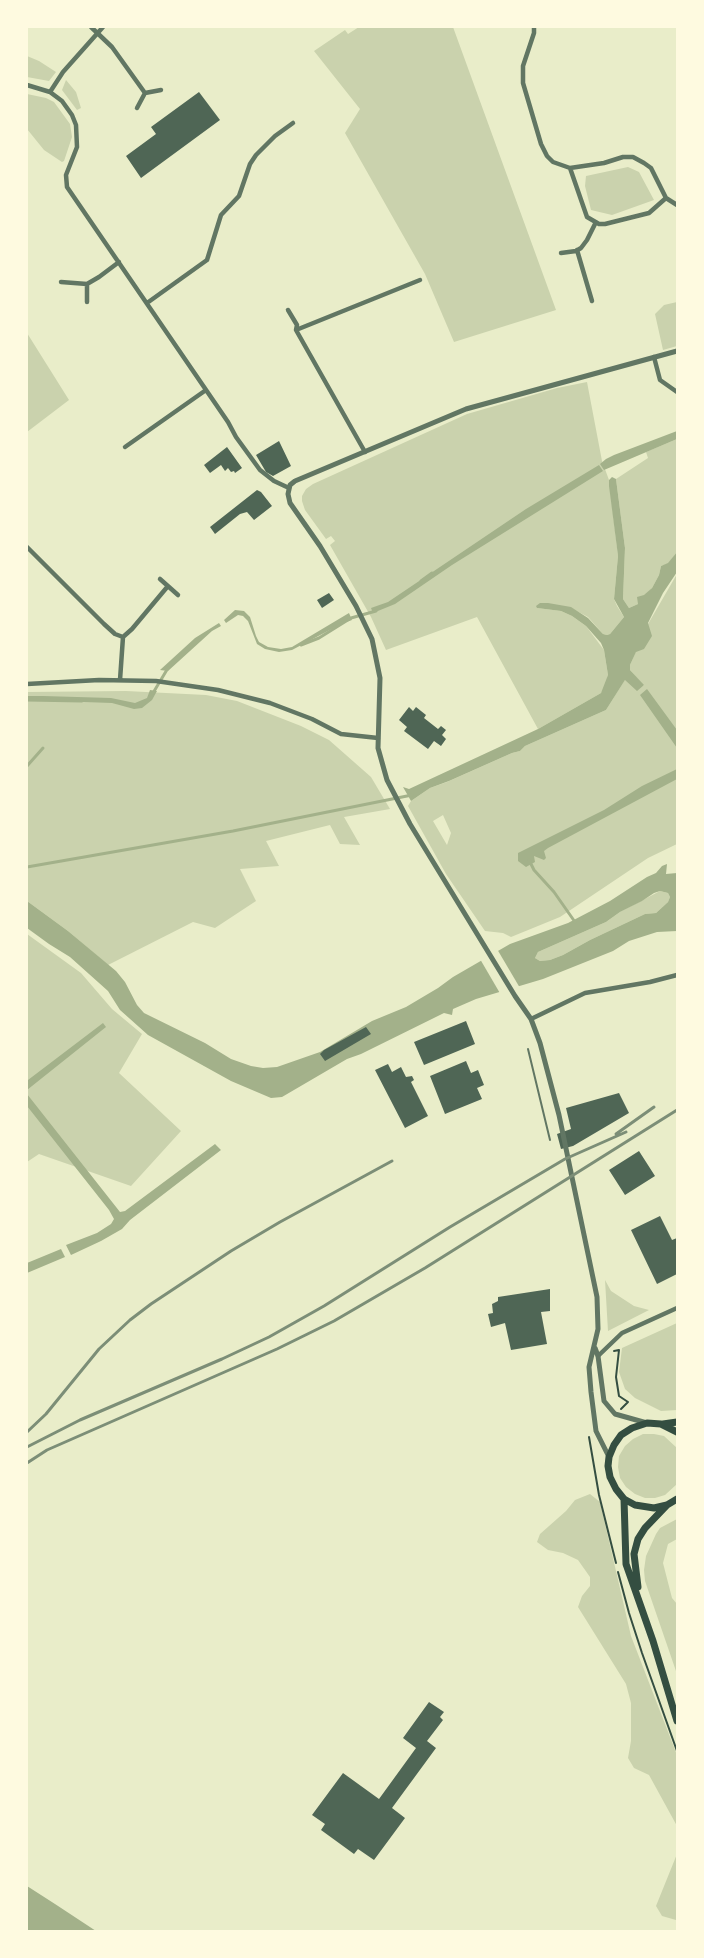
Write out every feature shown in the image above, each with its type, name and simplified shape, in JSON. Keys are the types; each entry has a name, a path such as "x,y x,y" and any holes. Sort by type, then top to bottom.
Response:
{"main road":[{"path":"667,1505 654,1508 644,1507 635,1505 624,1498 610,1477 609,1457 621,1435 632,1428 647,1423 677,1422"},
{"path":"661,1424 677,1432"},
{"path":"624,1498 626,1564 677,1721"},
{"path":"643,1612 635,1571 634,1554 638,1539 645,1528 667,1505 677,1499"}],"street":[{"path":"91,27 124,63 145,93"},
{"path":"50,92 63,72 103,27"},
{"path":"534,27 523,66 523,83 541,144 547,156 553,162 570,168 603,163 623,157 633,158 651,168 666,198 677,205"},
{"path":"27,85 50,92 67,107 76,125 76,147 65,178 67,187 260,470 274,481 289,488"},
{"path":"145,93 161,90"},
{"path":"137,108 145,93"},
{"path":"147,303 207,260 221,215 239,196 255,155 275,136 294,123"},
{"path":"570,168 586,217 596,222 605,224 649,213 666,198"},
{"path":"561,254 577,250 584,244 596,222"},
{"path":"577,250 592,301"},
{"path":"61,282 87,284 99,278 119,262"},
{"path":"296,330 420,280"},
{"path":"87,284 87,302"},
{"path":"288,310 297,325 296,330 365,452"},
{"path":"609,1457 596,1431 590,1367 598,1329 597,1297 559,1115 540,1043 531,1019 410,824 387,780 380,760 378,738 380,678 372,639 356,606 290,503 288,494 289,488 295,481 466,409 677,351"},
{"path":"654,357 660,380 677,392"},
{"path":"125,447 206,390"},
{"path":"27,547 104,624 115,634 123,637"},
{"path":"160,579 178,595"},
{"path":"120,681 123,637 168,586"},
{"path":"27,684 156,681 218,690 270,703 312,719 341,734 378,738"},
{"path":"531,1019 585,993 677,975"},
{"path":"598,1356 622,1333 677,1308"},
{"path":"594,1346 598,1356 604,1401 615,1414 647,1423"}],"lane":[{"path":"528,1049 550,1140"}],"path":[{"path":"598,1356 619,1350 616,1377 619,1396 628,1402 615,1414"},
{"path":"596,1431 589,1435 599,1495 629,1613 677,1751"}],"shaded area":[{"path":"359,27 453,27 556,310 454,342 425,274 345,133 360,109 314,51 345,30 348,34"},
{"path":"27,56 56,72 49,81 27,77"},
{"path":"66,80 76,92 81,108 77,110 62,90"},
{"path":"27,94 54,102 70,124 72,137 64,161 62,162 44,150 27,129"},
{"path":"628,167 639,172 654,200 612,215 591,210 585,186 586,176"},
{"path":"677,302 677,346 663,350 655,314 664,305"},
{"path":"27,333 69,400 27,432"},
{"path":"587,382 602,461 609,480 618,556 614,599 624,617 607,635 603,634 588,617 571,608 537,608 561,611 586,626 604,650 608,675 606,686 601,693 538,729 477,617 386,650 371,617 330,545 335,541 331,536 326,539 305,510 302,496 313,484 467,414 557,388"},
{"path":"677,431 677,439 604,470 600,464 614,455"},
{"path":"677,439 677,552 668,564 661,566 652,588 638,604 629,608 623,599 625,548 616,479 648,458 646,452"},
{"path":"599,465 603,471 452,565 395,604 373,613 371,608 388,602 526,509"},
{"path":"612,477 616,479 625,548 623,599 629,608 638,604 637,597 644,595 652,588 661,566 668,563 677,552 677,572 648,623 652,636 644,649 636,652 630,665 630,670 644,685 637,691 625,680 606,710 525,746 520,751 430,788 411,801 403,787 409,789 538,729 601,693 608,675 601,643 586,626 572,616 561,611 536,606 540,603 548,603 571,607 607,635 624,617 614,599 618,556 609,486 609,480"},
{"path":"677,574 677,844 648,858 560,917 511,937 503,933 485,931 446,874 408,806 411,801 430,788 520,751 525,746 606,710 626,678 644,686 630,670 630,665 648,624","holes":["443,815 451,833 447,845 433,821"]},
{"path":"235,610 244,611 250,617 259,642 268,647 281,649 292,647 349,613 352,620 292,650 279,652 265,649 257,644 248,621 243,616 238,615 226,623 224,620"},
{"path":"219,623 221,626 212,631 168,671 160,670 195,638"},
{"path":"647,689 677,730 677,748 640,695"},
{"path":"150,690 157,691 152,700 142,708 134,709 112,703 27,700 27,696 43,696 111,698 135,703 147,698"},
{"path":"126,691 206,695 237,701 301,726 329,740 371,777 390,809 344,817 360,845 340,844 330,825 266,841 279,866 240,869 256,901 215,928 193,922 108,965 68,931 27,901 27,692"},
{"path":"677,769 677,779 548,848 544,851 546,858 544,860 534,856 535,862 526,867 518,861 518,853 604,810 642,786"},
{"path":"667,864 666,874 677,873 677,931 657,932 629,941 613,951 543,979 476,999 453,1009 452,1015 444,1013 347,1059 282,1097 271,1098 231,1081 148,1035 120,1010 108,991 70,957 27,928 27,901 116,971 144,1013 205,1043 231,1059 251,1066 277,1067 320,1052 372,1021 406,1007 510,944 568,923 610,901 656,873","holes":["660,891 668,893 670,897 668,902 656,913 645,914 550,960 540,961 535,958 538,952 606,922 654,893"]},
{"path":"660,891 668,893 670,897 656,913 645,914 550,960 540,961 535,958 538,952 606,922"},
{"path":"27,934 81,973 112,1009 142,1034 119,1073 181,1131 131,1186 39,1154 27,1162"},
{"path":"103,1023 106,1027 27,1090 28,1080"},
{"path":"27,1094 120,1212 125,1211 215,1144 221,1150 130,1220 122,1229 71,1255 66,1245 97,1233 111,1224 114,1219 27,1106"},
{"path":"61,1249 65,1257 27,1273 27,1263"},
{"path":"605,1280 611,1291 634,1306 649,1310 608,1331"},
{"path":"677,1323 677,1410 661,1411 635,1398 625,1389 619,1372 622,1348"},
{"path":"643,1434 664,1436 677,1448 677,1484 665,1495 655,1498 645,1498 635,1494 620,1478 619,1456 625,1446"},
{"path":"590,1494 600,1502 631,1636 677,1755 677,1826 649,1775 634,1768 628,1758 631,1741 631,1703 626,1684 578,1607 582,1596 590,1586 590,1577 578,1560 563,1553 548,1550 537,1542 540,1534 575,1500"},
{"path":"677,1519 677,1539 668,1544 663,1563 672,1598 677,1604 677,1674 645,1581 644,1570 646,1556 656,1534 660,1528"},
{"path":"677,1854 676,1920 662,1916 656,1906"},
{"path":"27,1886 55,1904 96,1931 27,1931"}],"pier":[{"path":"497,949 520,988 501,995 480,959"}],"building":[{"path":"199,92 220,120 141,178 126,156 156,134 151,127"},
{"path":"279,441 291,466 273,476 266,472 256,455"},
{"path":"227,447 242,468 235,473 228,468 225,471 221,465 210,473 204,465"},
{"path":"257,490 272,506 254,520 247,512 240,514 215,534 210,527"},
{"path":"329,593 334,600 322,608 317,600"},
{"path":"409,707 413,711 416,707 426,715 424,718 438,729 441,726 446,730 442,735 446,739 441,746 434,741 428,749 404,731 407,727 399,720"},
{"path":"466,1021 475,1044 424,1065 414,1042"},
{"path":"366,1027 371,1034 325,1061 320,1054 324,1050"},
{"path":"466,1061 471,1073 478,1070 484,1085 477,1088 482,1099 445,1114 430,1076"},
{"path":"388,1064 392,1072 401,1067 406,1077 412,1076 414,1080 411,1082 428,1116 405,1128 375,1070"},
{"path":"619,1093 629,1113 573,1146 561,1149 557,1134 571,1129 566,1108"},
{"path":"639,1151 655,1176 625,1195 609,1170"},
{"path":"660,1216 672,1240 677,1238 677,1274 657,1284 631,1230"},
{"path":"550,1289 550,1311 541,1312 547,1344 511,1350 505,1323 491,1327 488,1314 493,1313 492,1304 498,1301 498,1297"},
{"path":"429,1702 444,1712 440,1717 443,1720 427,1741 436,1748 392,1808 405,1818 374,1860 358,1849 354,1854 321,1830 325,1824 312,1815 343,1773 379,1799 416,1748 403,1738"}],"waterway":[{"path":"421,581 432,573"},
{"path":"301,645 319,638 351,618 376,611"},
{"path":"153,693 168,668"},
{"path":"27,700 82,701"},
{"path":"27,766 43,748"},
{"path":"27,867 233,831 412,795"},
{"path":"529,860 534,870 554,892 575,922"}],"railway":[{"path":"616,1134 654,1107"},
{"path":"27,1463 47,1450 277,1349 334,1321 425,1268 677,1110"},
{"path":"27,1447 80,1420 269,1337 565,1159 626,1132"},
{"path":"27,1432 46,1414 99,1349 151,1304 231,1251 392,1161"}]}
